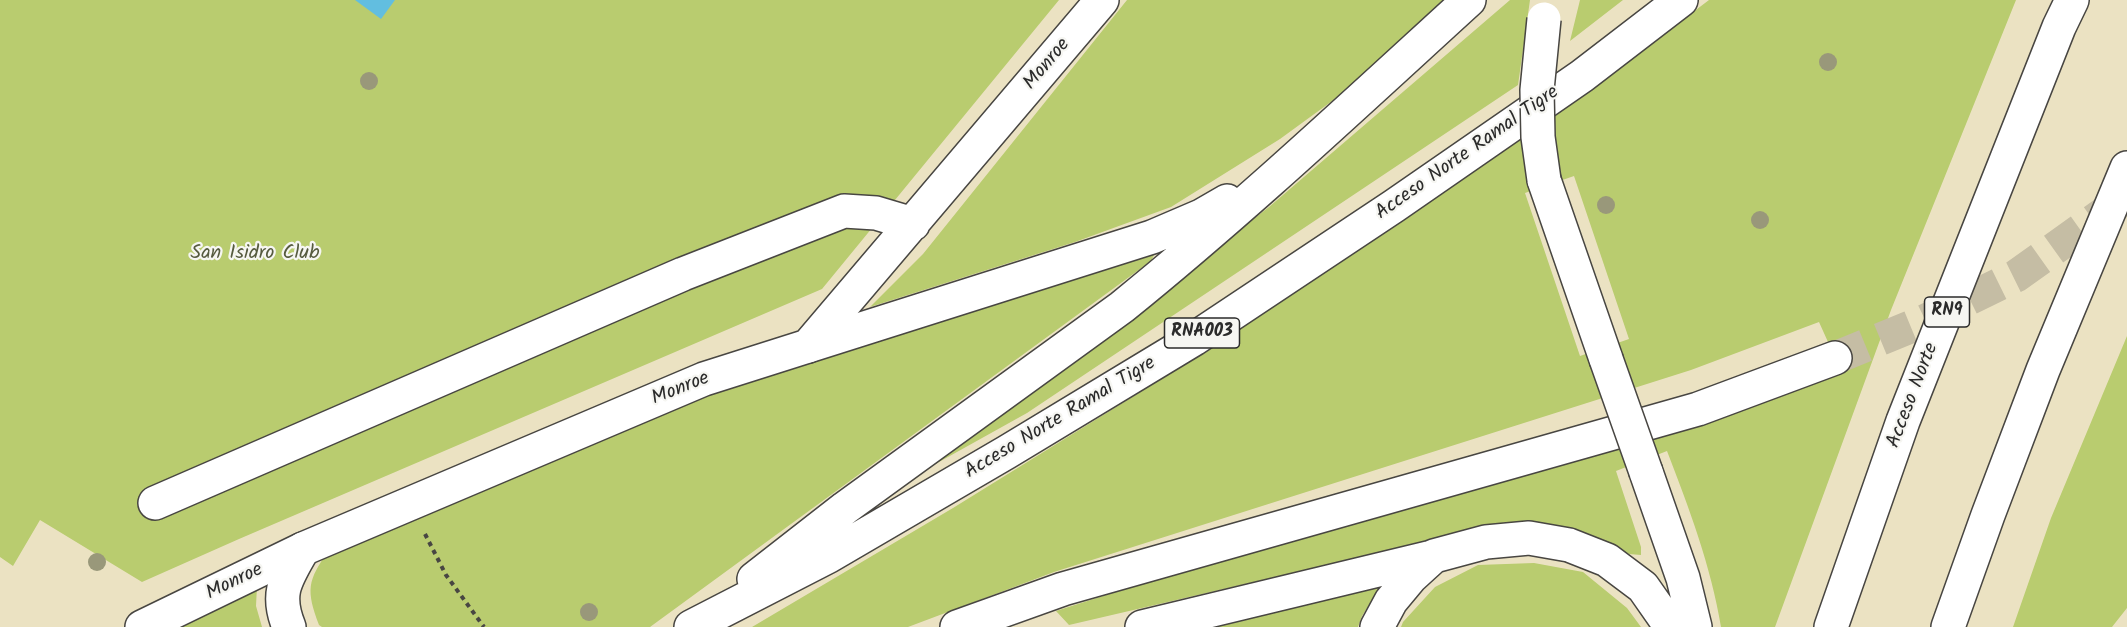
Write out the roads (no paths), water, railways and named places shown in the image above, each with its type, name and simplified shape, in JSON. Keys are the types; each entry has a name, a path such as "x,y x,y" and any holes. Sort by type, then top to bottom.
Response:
{"main road":[{"name":"Monroe","path":"142,627 303,549 705,379 808,346 1102,0"},
{"path":"694,626 845,508 1122,307 1281,171 1469,0"},
{"name":"Acceso Norte Ramal Tigre","path":"694,626 829,556 1194,339 1394,206 1554,95 1681,0"},
{"name":"Acceso Norte","path":"1831,627 1903,421 2072,0"},
{"path":"1547,10 1537,90 1538,137 1544,180 1683,578 1695,627"},
{"path":"1948,627 2043,370 2127,168"},
{"path":"808,346 1152,237 1201,216 1281,171"},
{"path":"155,502 682,274 844,211 876,213 913,224"},
{"path":"957,627 1063,590 1698,409 1835,358"},
{"path":"1142,627 1486,542 1529,538 1569,545 1607,560 1643,588 1671,627"},
{"path":"289,627 282,610 284,584 303,549"},
{"path":"1377,627 1391,601 1411,577 1434,556"}],"water":[{"path":"355,0 395,0 381,19"}],"tunnel":[{"path":"1835,358 1922,322 2016,276 2121,201"}],"park label":[{"name":"San Isidro Club","path":"255,255"}]}
